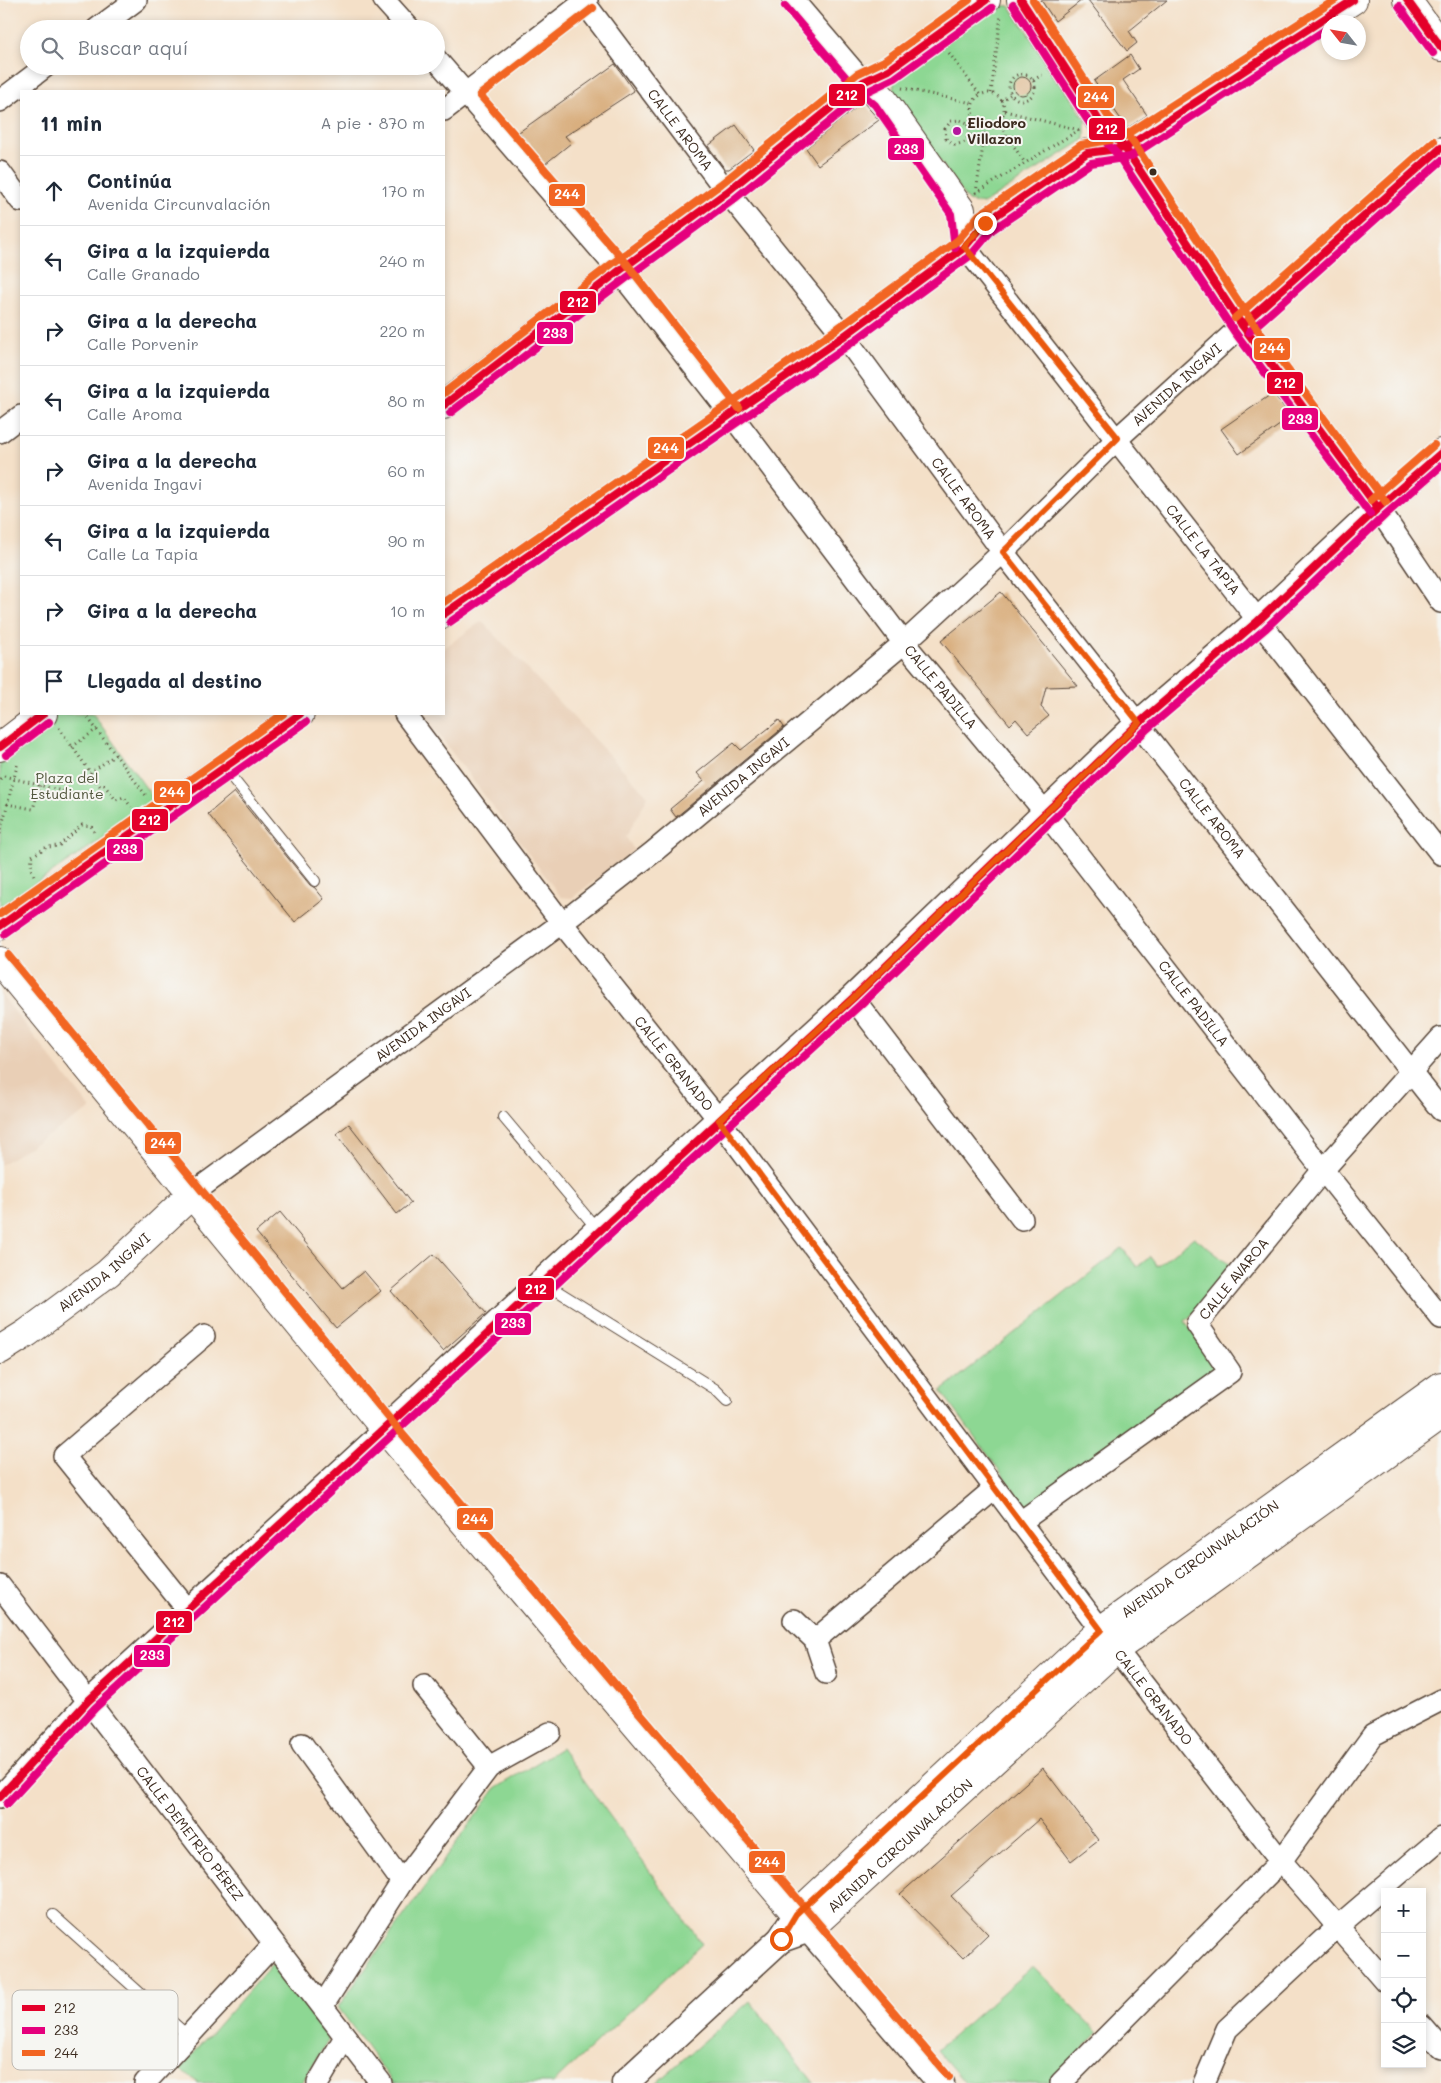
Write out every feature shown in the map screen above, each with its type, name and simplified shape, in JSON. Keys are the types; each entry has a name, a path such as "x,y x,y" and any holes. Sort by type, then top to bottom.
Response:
{"main road":[{"path":"445,613 844,336 964,246 985,223 1087,153 1126,148 1353,0"},
{"path":"1407,0 1441,47"},
{"path":"964,246 961,210 889,91 889,70 1002,10 1090,126 1126,148 1242,324 1378,508 1441,453"},
{"path":"445,404 618,271 727,192 889,91"},
{"path":"0,926 299,715"},
{"path":"10,750 50,720"},
{"path":"0,961 193,1193 385,1429 803,1921"},
{"name":"AVENIDA INGAVI","path":"0,1350 27,1333 108,1273 193,1193"},
{"name":"AVENIDA CIRCUNVALACIÓN","path":"803,1921 1109,1639 1441,1386"},
{"name":"AVENIDA CIRCUNVALACIÓN","path":"1109,1639 1441,1415"}],"street":[{"path":"384,0 402,20"},
{"path":"793,0 889,91"},
{"path":"109,20 133,1"},
{"path":"445,109 586,1"},
{"name":"CALLE AROMA","path":"586,1 727,192 844,336 1003,552 1441,1110"},
{"name":"CALLE PADILLA","path":"445,70 618,271 731,414 904,643 1045,812 1323,1170 1441,1318"},
{"path":"0,101 34,75"},
{"name":"AVENIDA INGAVI","path":"193,1193 562,923 652,853 904,643 1003,552 1118,438 1242,324 1441,148"},
{"path":"0,172 20,200"},
{"name":"CALLE LA TAPIA","path":"964,246 1118,438 1258,621 1441,854"},
{"path":"0,432 20,417"},
{"path":"0,1797 88,1700 853,998 1139,723 1258,621 1378,508 1441,602"},
{"name":"CALLE GRANADO","path":"407,715 562,923 719,1120 1019,1523 1281,1861 1382,1978"},
{"path":"853,998 1022,1219"},
{"name":"CALLE AVAROA","path":"1019,1523 1230,1372 1197,1324 1323,1170 1441,1038"},
{"path":"187,1609 64,1456 204,1336"},
{"path":"815,1640 994,1489"},
{"name":"CALLE DEMETRIO PÉREZ","path":"0,1586 381,2083"},
{"path":"794,1620 815,1640 826,1673"},
{"path":"424,1686 489,1767"},
{"path":"1061,2083 1281,1861 1373,1735 1441,1700"},
{"path":"323,2005 402,1882 489,1767 550,1733"},
{"path":"302,1744 402,1882"},
{"path":"1204,2083 1227,2028 1338,1926 1441,1838"},
{"path":"803,1921 941,2083"},
{"name":"AVENIDA CIRCUNVALACIÓN","path":"625,2083 803,1921"},
{"path":"178,2045 274,1944"},
{"path":"1426,2031 1441,2048"},
{"path":"318,2083 346,2037"},
{"path":"144,2083 156,2070"}],"lane":[{"path":"224,768 315,881"},
{"path":"503,1117 598,1230"},
{"path":"542,1282 715,1389 727,1401"},
{"path":"53,1915 137,1990"},
{"path":"178,2027 187,2035"}],"path":[{"path":"991,93 1002,10"},
{"path":"941,58 957,46"},
{"path":"949,52 980,95"},
{"path":"1021,73 1031,76 1033,80 1035,84 1034,96 1026,101 1015,98 1008,89 1012,78 1021,73"},
{"path":"1033,80 1042,74 1048,83"},
{"path":"889,91 910,82"},
{"path":"889,91 972,103"},
{"path":"972,103 980,95 991,93 1001,101 1005,111"},
{"path":"1001,101 1011,94"},
{"path":"972,103 974,119"},
{"path":"1005,111 1090,126"},
{"path":"974,119 986,125 998,122 1005,111"},
{"path":"968,123 974,119"},
{"path":"946,139 945,129 950,121 960,120 968,123"},
{"path":"998,122 1025,163"},
{"path":"1074,122 1090,126"},
{"path":"946,139 955,145 965,142 971,133 968,123"},
{"path":"976,194 986,125"},
{"path":"976,194 1025,163 1090,126"},
{"path":"941,143 946,139"},
{"path":"971,187 976,194"},
{"path":"86,715 148,799 141,804"},
{"path":"50,720 72,746 100,786 104,785 116,800 124,797 133,810"},
{"path":"72,746 97,729"},
{"path":"0,834 14,778 10,750"},
{"path":"82,779 115,755"},
{"path":"0,779 4,776 14,778 86,797"},
{"path":"8,804 33,809 40,785"},
{"path":"36,878 31,869 32,856 47,847 59,846 82,825 91,826 96,837"}],"shaded area":[{"path":"482,621 648,796 626,837 634,850 572,898 561,897 424,715 445,715 445,647"},
{"path":"0,993 91,1109 0,1165"}],"green space":[{"path":"994,5 1010,6 1085,119 1085,139 983,204 968,201 893,94 894,80"},
{"name":"Plaza del Estudiante","path":"55,715 94,715 156,802 0,908 0,756"},
{"path":"1194,1237 1239,1272 1185,1321 1219,1372 1027,1508 941,1391 1122,1248 1137,1267 1150,1257 1157,1266"},
{"path":"561,1748 702,1944 553,2083 393,2083 338,2007 495,1789"},
{"path":"273,1963 331,2035 302,2083 198,2083 180,2069"},
{"path":"1033,1966 1098,2033 1050,2083 965,2083 937,2050"},
{"path":"750,2001 814,2083 656,2083"}],"building":[{"path":"1041,0 1082,0 1055,21"},
{"path":"1088,0 1167,0 1129,31 1137,43 1127,51"},
{"path":"1130,55 1139,69 1123,80 1147,115 1127,128 1094,81"},
{"path":"615,64 634,91 565,136 571,143 545,164 519,132"},
{"path":"1022,77 1028,80 1031,86 1028,92 1022,95 1016,92 1013,86 1016,80"},
{"path":"863,102 879,120 818,165 806,148"},
{"path":"736,125 754,150 729,169 725,169 708,146"},
{"path":"1273,393 1291,417 1239,454 1221,429"},
{"path":"1001,592 1078,686 1046,687 1041,707 1049,716 1028,733 1016,719 1010,725 941,641"},
{"path":"779,720 784,727 676,817 670,809 704,781 697,773 734,743 741,750"},
{"path":"234,792 310,885 324,899 295,922 208,814"},
{"path":"349,1124 411,1203 397,1214 336,1134"},
{"path":"280,1212 343,1288 364,1271 381,1291 336,1328 256,1232"},
{"path":"434,1254 486,1313 443,1351 391,1291"},
{"path":"1043,1768 1098,1840 1071,1861 1039,1819 951,1896 988,1934 963,1958 900,1894"}],"transit line":[{"name":"244","path":"445,392 613,263 721,184 857,74 884,61 969,0"},
{"name":"212","path":"445,404 619,271 727,192 863,82 889,70 986,0"},
{"name":"212","path":"1021,0 1100,122 1125,148 1242,325 1378,508"},
{"name":"244","path":"1033,0 1108,116 1133,142 1250,319 1386,502"},
{"name":"244","path":"445,601 838,328 958,240 979,215 1081,145 1121,138 1335,0"},
{"name":"212","path":"445,613 844,336 965,247 985,223 1087,153 1125,148 1353,0"},
{"name":"212","path":"1407,0 1441,47"},
{"name":"233","path":"1013,5 1092,127 1117,154 1234,331 1370,514"},
{"name":"233","path":"785,6 855,88 875,105 951,214 955,248"},
{"name":"233","path":"1399,6 1433,53"},
{"name":"244","path":"593,8 480,95 627,264 739,408"},
{"name":"233","path":"450,413 625,279 733,200 868,91 895,78 992,8"},
{"name":"233","path":"450,622 850,344 971,255 992,230 1091,163 1130,157 1321,33"},
{"name":"244","path":"1235,318 1434,141"},
{"name":"212","path":"1242,325 1441,148"},
{"name":"233","path":"1249,332 1441,161"},
{"name":"244","path":"1371,500 1434,445"},
{"name":"212","path":"0,1797 88,1701 853,998 1139,723 1258,621 1378,508 1441,453"},
{"name":"233","path":"7,1804 95,1708 860,1005 1146,730 1265,629 1385,515 1441,466"},
{"name":"212","path":"0,747 42,715"},
{"name":"244","path":"0,914 282,715"},
{"name":"212","path":"0,926 299,715"},
{"name":"233","path":"6,755 49,722"},
{"name":"233","path":"6,934 306,722"},
{"name":"244","path":"8,955 393,1423 949,2077"}],"place":[{"name":"Eliodoro Villazon","path":"957,131"}],"route":[{"path":"781,1939 796,1914 1101,1630 719,1120 853,998 1139,723 1003,552 1118,438 964,246 985,223"}]}
